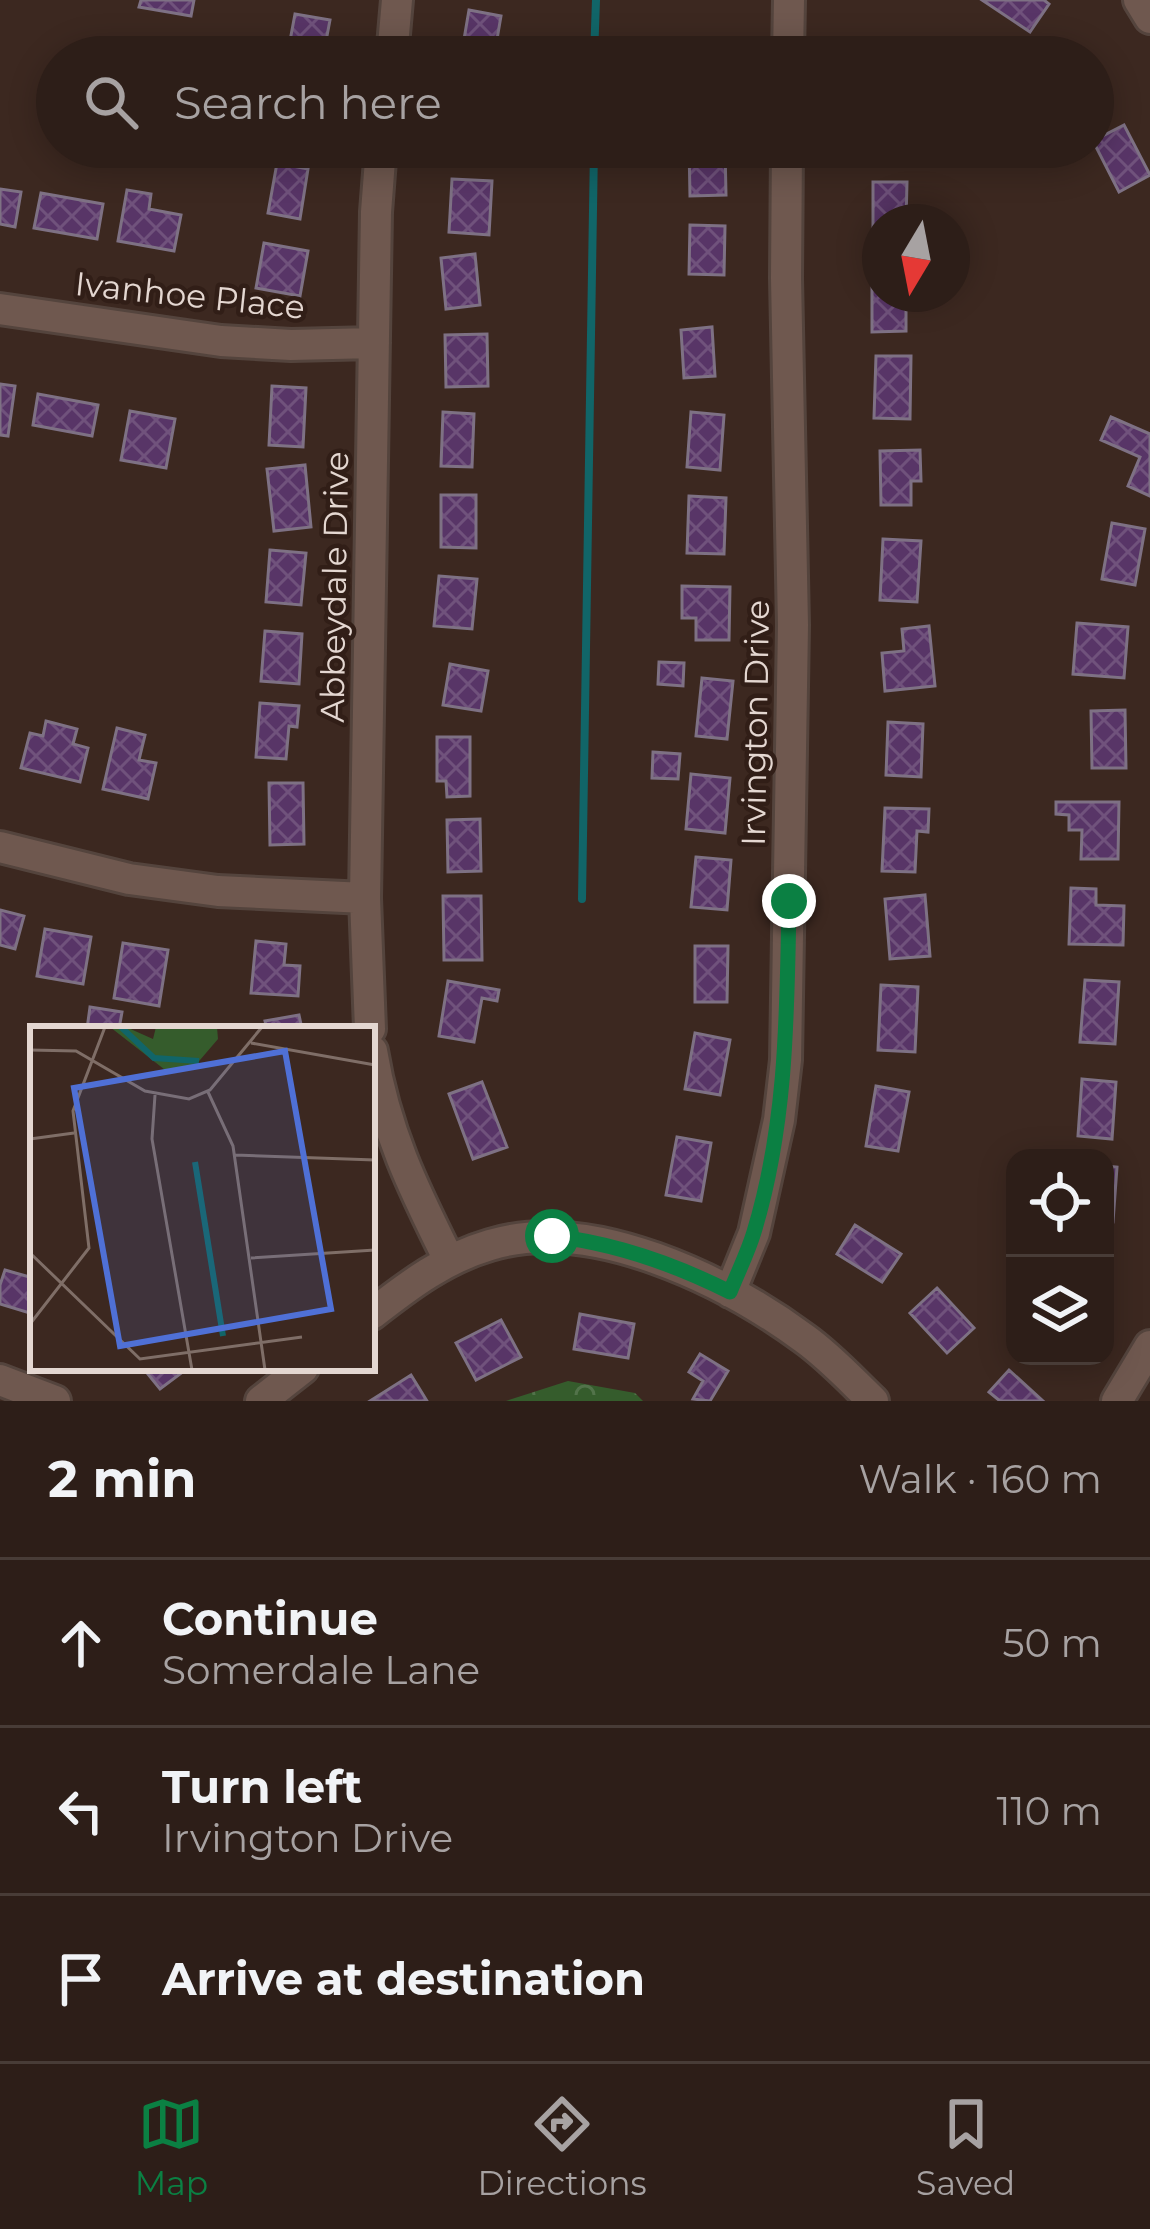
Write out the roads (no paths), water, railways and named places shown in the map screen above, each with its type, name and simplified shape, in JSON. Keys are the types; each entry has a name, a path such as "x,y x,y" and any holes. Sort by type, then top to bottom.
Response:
{"street":[{"path":"394,36 397,0"},
{"path":"788,36 789,0"},
{"path":"1139,0 1150,18"},
{"name":"Abbeydale Drive","path":"370,1026 365,898 379,168"},
{"name":"Irvington Drive","path":"730,1292 754,1233 779,1120 786,1060 793,625 787,168"},
{"name":"Ivanhoe Place","path":"0,309 221,340 374,343"},
{"path":"0,847 129,879 218,891 365,898"},
{"path":"375,1067 383,1108 406,1175 449,1260"},
{"path":"375,1312 433,1268 490,1244 552,1236 583,1239 688,1272 730,1292 808,1341 873,1401"},
{"path":"1117,1401 1150,1346"},
{"path":"260,1401 299,1371"},
{"path":"0,1380 55,1401"}],"waterway":[{"path":"595,36 596,0"},
{"path":"582,899 594,168"}]}
